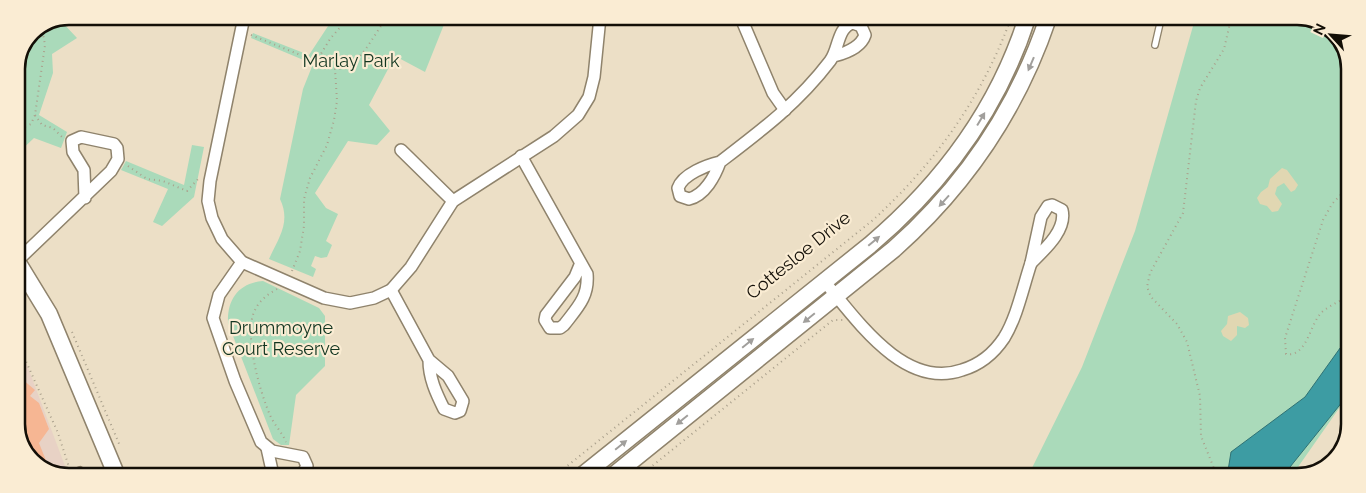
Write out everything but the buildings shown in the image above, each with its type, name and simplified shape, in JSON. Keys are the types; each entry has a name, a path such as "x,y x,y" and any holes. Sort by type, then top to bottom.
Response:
{"main road":[{"name":"Cottesloe Drive","path":"592,468 824,281 911,208 954,159 972,134 997,92 1025,25"},
{"path":"623,468 837,296 916,229 964,178 996,131 1014,100 1045,25"},
{"path":"25,274 49,314 113,468"}],"street":[{"path":"241,25 211,172 208,201 212,218 222,239 242,262 324,298 350,303 374,298 391,290 411,267 453,201 554,136 578,115 589,97 594,77 599,25"},
{"path":"744,25 773,93 785,110"},
{"path":"720,162 808,90 834,56"},
{"path":"25,253 84,198 106,177 118,159 117,148 114,144 81,137 72,142 72,152 84,170 84,198"},
{"path":"402,150 453,201"},
{"path":"521,156 586,274 588,287 582,300 564,325 560,328 550,328 545,320 546,315 575,277 580,265"},
{"path":"242,262 219,295 213,318 214,327 249,414 267,448 272,468"},
{"path":"824,281 899,361 928,373 958,372 983,360 1005,336 1031,263"},
{"path":"391,290 429,360"},
{"path":"267,448 288,454 299,454 306,461 306,468"}],"lane":[{"path":"1155,45 1160,25"}],"path":[{"path":"316,62 342,25"},
{"path":"240,30 316,62 335,69 343,69 365,50 382,25"},
{"name":"Cottesloe Drive","path":"565,468 873,220 899,196 922,172 957,127 989,71 1008,25"},
{"path":"1214,468 1201,436 1200,396 1187,342 1177,324 1151,297 1147,287 1150,273 1183,213 1196,101 1200,88 1224,49 1230,25"},
{"path":"25,127 31,124 35,114 45,45 43,34"},
{"path":"288,454 285,439 270,416 259,385 251,341 254,311 267,294 287,283 300,251 304,226 304,199 310,178 327,145 334,120 337,101 335,69"},
{"path":"35,114 42,126 53,128 62,137 72,142"},
{"path":"118,159 147,179 163,181 187,191 201,177 211,172"},
{"path":"1341,194 1332,204 1323,220 1285,338 1286,354 1292,355 1300,351 1321,313 1341,300"},
{"path":"650,468 833,320 845,319"},
{"path":"25,359 58,433 70,468"}],"shaded area":[{"path":"25,360 66,468 55,466 45,461 34,451 28,441 25,427"}],"green space":[{"path":"65,25 77,38 52,54 53,73 39,115 67,132 61,148 34,138 25,146 25,69 28,52 45,32 52,28"},
{"name":"Marlay Park","path":"329,25 444,25 425,72 395,56 369,105 390,131 377,145 348,141 315,193 326,208 338,214 326,241 332,245 327,257 315,256 311,266 316,269 313,277 269,259 280,236 284,222 283,207 280,199 303,89 313,64 251,38 253,33 309,55"},
{"path":"1193,25 1297,25 1311,27 1324,34 1332,42 1339,55 1341,66 1341,406 1297,468 1032,468 1082,367 1135,231"},
{"path":"192,145 204,147 194,197 162,226 153,222 168,189 121,170 126,161 184,185"},
{"name":"Drummoyne Court Reserve","path":"263,281 319,308 325,316 325,366 296,395 289,445 281,445 273,439 228,323 228,314 236,294 247,285"}],"sand":[{"path":"1282,168 1287,170 1298,185 1291,192 1284,183 1277,187 1275,194 1282,204 1278,211 1272,212 1267,206 1260,204 1257,198 1268,187 1270,179"},
{"path":"1240,312 1248,318 1249,325 1245,328 1237,326 1237,335 1231,341 1223,336 1221,331 1227,324 1228,316"}],"water":[{"path":"1341,347 1341,403 1289,468 1228,468 1231,452 1305,397"}]}
